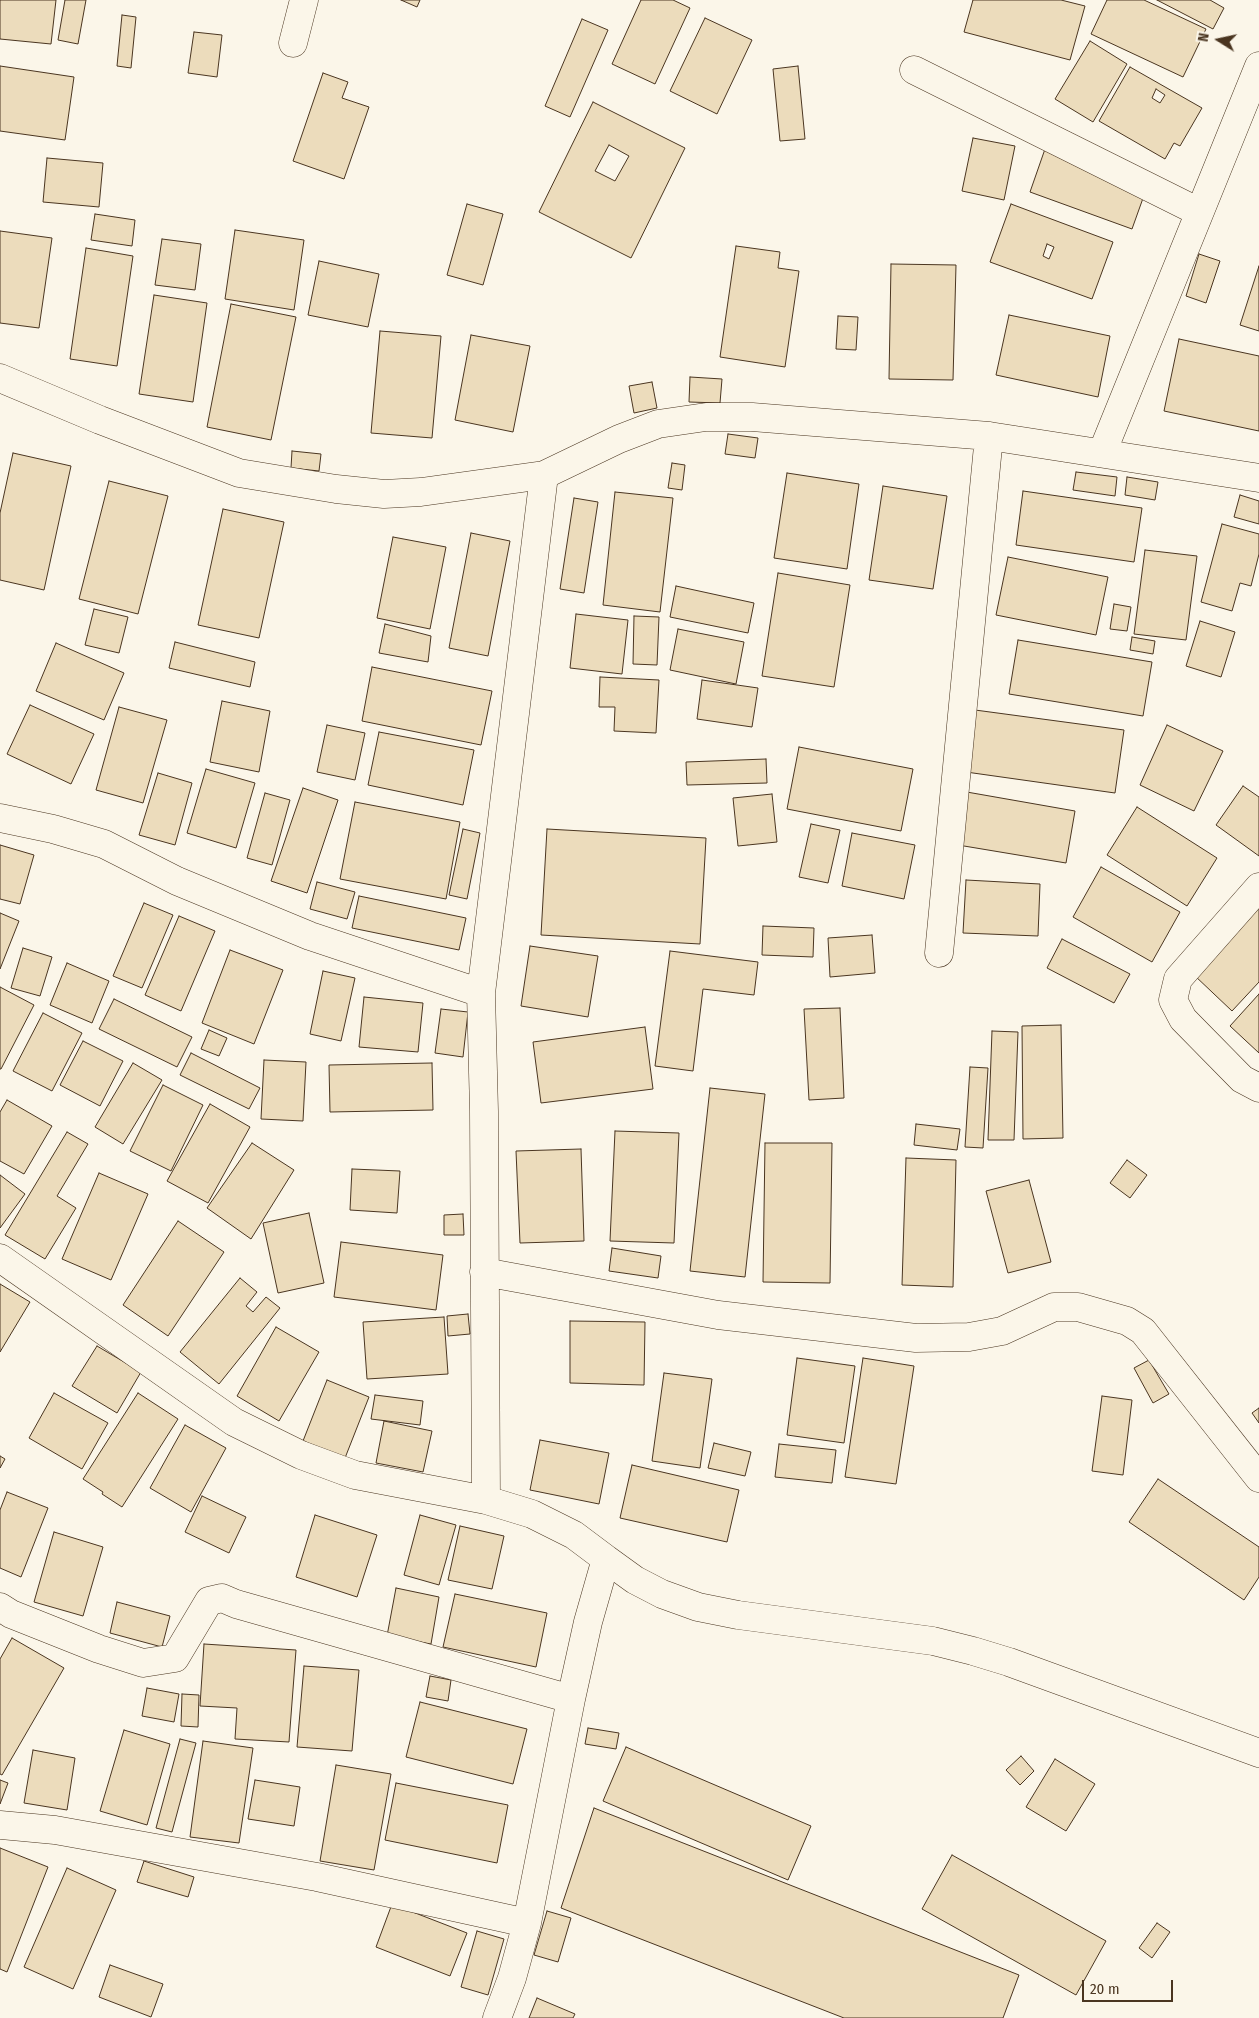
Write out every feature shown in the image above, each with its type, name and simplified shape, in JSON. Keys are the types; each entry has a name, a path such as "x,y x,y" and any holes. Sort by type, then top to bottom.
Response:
{"street":[{"path":"293,44 304,0"},
{"path":"1102,453 1259,66"},
{"path":"914,70 1199,212"},
{"path":"0,378 100,420 239,473 336,489 384,494 421,492 544,474 619,439 658,424 706,417 752,417 989,436 1259,478"},
{"path":"939,953 989,436"},
{"path":"486,1500 482,993 544,474"},
{"path":"0,818 53,829 104,844 177,881 310,936 482,993"},
{"path":"1259,887 1178,979 1173,1000 1183,1019 1242,1078 1259,1088"},
{"path":"0,1258 234,1422 301,1454 355,1475 486,1500 532,1514 574,1535 635,1580 662,1594 698,1607 738,1615 933,1641 973,1651 1019,1665 1259,1753"},
{"path":"484,1272 718,1316 916,1338 969,1337 1002,1332 1054,1307 1078,1307 1127,1321 1143,1331 1259,1478"},
{"path":"497,2018 512,1978 527,1923 571,1699 588,1622 606,1559"},
{"path":"0,1607 11,1614 99,1649 142,1663 175,1658 209,1600 222,1598 236,1604 571,1699"},
{"path":"0,1824 56,1830 317,1876 527,1923"}],"building":[{"path":"0,0 56,0 51,44 0,39"},
{"path":"65,0 86,0 78,44 58,40"},
{"path":"401,0 420,0 417,7"},
{"path":"641,0 673,0 690,8 655,84 612,64"},
{"path":"973,0 1061,0 1085,6 1070,60 964,32"},
{"path":"1107,0 1144,0 1206,29 1183,77 1091,34"},
{"path":"1157,0 1210,0 1224,8 1213,29"},
{"path":"122,15 136,17 131,68 117,66"},
{"path":"705,18 752,40 717,114 670,91"},
{"path":"582,19 608,30 570,117 545,106"},
{"path":"194,32 222,35 217,77 188,73"},
{"path":"1090,41 1127,64 1093,122 1055,99"},
{"path":"0,66 74,77 65,140 0,131"},
{"path":"798,66 805,139 780,141 773,69"},
{"path":"1130,67 1202,108 1180,146 1174,143 1165,159 1099,121","holes":["1156,89 1165,95 1160,103 1152,98"]},
{"path":"323,73 348,82 342,98 369,107 344,179 293,161"},
{"path":"593,102 685,148 631,258 539,212","holes":["609,145 629,156 615,181 595,171"]},
{"path":"973,138 1015,146 1004,200 962,191"},
{"path":"1045,149 1147,187 1132,229 1030,192"},
{"path":"47,158 103,163 99,207 43,202"},
{"path":"467,204 503,214 483,285 447,275"},
{"path":"1011,204 1113,242 1092,299 990,262","holes":["1047,244 1054,247 1049,259 1043,256"]},
{"path":"95,214 135,220 132,246 91,240"},
{"path":"235,230 304,240 294,310 225,299"},
{"path":"0,231 52,238 39,328 0,323"},
{"path":"162,239 201,244 195,290 155,285"},
{"path":"736,246 780,252 778,268 799,271 785,367 720,357"},
{"path":"86,248 133,256 117,366 70,359"},
{"path":"1199,254 1220,261 1206,303 1186,296"},
{"path":"319,261 379,274 368,327 308,315"},
{"path":"891,264 956,265 953,380 889,379"},
{"path":"1259,266 1259,331 1240,325"},
{"path":"154,295 207,303 193,402 139,394"},
{"path":"231,304 296,317 271,440 207,427"},
{"path":"1009,315 1110,336 1098,397 996,375"},
{"path":"838,316 858,317 856,350 836,349"},
{"path":"380,331 441,336 432,438 371,433"},
{"path":"471,335 530,346 513,432 455,420"},
{"path":"1179,339 1259,356 1259,431 1164,411"},
{"path":"690,377 722,379 720,403 689,402"},
{"path":"652,382 657,408 634,413 629,386"},
{"path":"728,434 758,438 755,458 725,454"},
{"path":"292,451 321,454 319,471 291,468"},
{"path":"13,453 71,466 44,590 0,580 0,513"},
{"path":"672,463 685,465 682,490 668,488"},
{"path":"1076,472 1117,477 1115,496 1073,490"},
{"path":"787,473 859,484 847,569 774,558"},
{"path":"1127,477 1158,482 1155,500 1125,495"},
{"path":"109,481 168,496 138,614 79,599"},
{"path":"883,486 947,496 933,589 869,580"},
{"path":"1023,491 1142,508 1134,562 1016,545"},
{"path":"615,492 673,498 660,612 603,605"},
{"path":"1240,495 1259,501 1259,524 1234,517"},
{"path":"574,498 598,502 584,593 560,589"},
{"path":"223,509 284,522 259,638 198,625"},
{"path":"1222,524 1259,534 1259,554 1251,586 1240,583 1232,611 1201,602"},
{"path":"471,533 510,541 488,656 449,648"},
{"path":"393,537 446,547 430,629 377,618"},
{"path":"1145,550 1197,556 1186,640 1134,634"},
{"path":"1008,557 1108,577 1096,635 996,615"},
{"path":"778,573 850,585 834,687 762,676"},
{"path":"676,586 754,603 748,633 670,617"},
{"path":"1114,604 1131,607 1127,631 1110,629"},
{"path":"94,609 128,617 119,653 85,645"},
{"path":"576,614 628,620 622,674 570,668"},
{"path":"634,616 659,617 657,665 633,664"},
{"path":"1200,621 1235,632 1221,677 1186,666"},
{"path":"385,624 431,636 428,662 379,653"},
{"path":"678,629 744,642 736,684 670,670"},
{"path":"1132,637 1155,641 1153,654 1130,650"},
{"path":"1018,640 1152,662 1143,716 1009,694"},
{"path":"175,642 255,662 250,687 169,668"},
{"path":"56,643 124,673 104,720 36,691"},
{"path":"372,667 492,691 481,745 362,721"},
{"path":"600,677 659,680 656,733 614,731 615,707 599,707"},
{"path":"702,680 758,688 752,727 697,719"},
{"path":"222,701 270,711 259,772 210,762"},
{"path":"30,705 94,734 71,784 7,754"},
{"path":"119,707 167,720 143,803 96,790"},
{"path":"975,710 1124,730 1115,793 966,772"},
{"path":"327,725 365,733 355,780 317,772"},
{"path":"1167,725 1223,751 1194,811 1140,785"},
{"path":"379,732 474,750 463,805 368,785"},
{"path":"799,747 913,769 901,831 787,809"},
{"path":"766,759 767,783 687,785 686,762"},
{"path":"206,769 255,783 236,848 187,833"},
{"path":"158,773 192,783 175,845 139,835"},
{"path":"1243,786 1259,797 1259,856 1216,825"},
{"path":"303,788 338,800 307,893 271,881"},
{"path":"961,791 1075,811 1066,863 952,844"},
{"path":"265,793 290,800 272,865 247,858"},
{"path":"772,794 777,842 738,846 733,798"},
{"path":"355,802 460,822 446,899 340,879"},
{"path":"1137,807 1217,858 1187,906 1107,855"},
{"path":"811,824 840,830 828,883 799,877"},
{"path":"463,829 480,833 467,899 449,895"},
{"path":"547,829 706,838 700,944 541,935"},
{"path":"852,833 915,845 904,899 842,886"},
{"path":"0,845 34,855 20,904 0,899"},
{"path":"1101,867 1180,912 1152,962 1073,917"},
{"path":"966,880 1040,884 1038,936 963,933"},
{"path":"317,882 355,892 347,919 310,909"},
{"path":"359,896 466,918 459,950 352,928"},
{"path":"144,903 173,915 142,988 113,976"},
{"path":"1259,906 1259,982 1232,1011 1194,975"},
{"path":"0,913 19,921 0,969"},
{"path":"179,916 215,931 181,1011 145,995"},
{"path":"763,926 814,928 813,957 762,955"},
{"path":"872,935 875,973 830,977 828,938"},
{"path":"1062,939 1130,974 1114,1003 1047,968"},
{"path":"530,946 598,956 588,1017 521,1006"},
{"path":"23,948 52,957 40,996 11,988"},
{"path":"230,950 283,970 254,1044 202,1023"},
{"path":"670,951 758,962 754,995 703,989 693,1071 655,1066"},
{"path":"67,963 109,981 92,1023 50,1005"},
{"path":"323,971 355,978 341,1041 310,1034"},
{"path":"0,987 34,1005 1,1069 0,1069"},
{"path":"1259,994 1259,1053 1230,1026"},
{"path":"364,997 423,1003 418,1052 359,1047"},
{"path":"114,999 192,1037 177,1067 99,1029"},
{"path":"840,1008 844,1098 809,1100 804,1009"},
{"path":"441,1009 468,1012 463,1057 435,1053"},
{"path":"43,1013 82,1033 52,1091 13,1071"},
{"path":"1061,1025 1063,1138 1023,1139 1022,1026"},
{"path":"645,1027 653,1089 541,1103 533,1042"},
{"path":"209,1030 227,1038 219,1056 201,1049"},
{"path":"992,1031 1018,1032 1014,1140 988,1140"},
{"path":"83,1041 123,1061 100,1106 60,1085"},
{"path":"191,1053 260,1088 249,1109 180,1075"},
{"path":"264,1060 306,1062 303,1121 261,1119"},
{"path":"133,1063 162,1080 123,1144 95,1127"},
{"path":"432,1063 433,1110 330,1112 329,1065"},
{"path":"970,1067 988,1068 983,1148 965,1147"},
{"path":"163,1085 203,1105 171,1171 130,1151"},
{"path":"710,1088 765,1094 745,1277 690,1271"},
{"path":"7,1100 52,1126 24,1174 0,1161 0,1112"},
{"path":"210,1104 250,1127 208,1203 167,1181"},
{"path":"916,1124 960,1129 957,1150 914,1145"},
{"path":"615,1131 679,1133 674,1243 610,1241"},
{"path":"67,1132 88,1144 57,1196 76,1208 45,1259 5,1235"},
{"path":"252,1143 294,1170 251,1239 207,1208"},
{"path":"765,1143 832,1143 830,1283 763,1282"},
{"path":"581,1149 584,1241 520,1243 516,1151"},
{"path":"906,1158 956,1160 953,1287 902,1285"},
{"path":"1127,1160 1147,1175 1130,1198 1110,1183"},
{"path":"352,1169 400,1171 397,1213 350,1210"},
{"path":"99,1173 148,1194 111,1280 62,1259"},
{"path":"0,1175 25,1194 0,1228"},
{"path":"1029,1180 1051,1262 1008,1273 986,1191"},
{"path":"309,1213 324,1283 278,1293 263,1223"},
{"path":"463,1214 464,1235 444,1235 444,1215"},
{"path":"178,1221 224,1252 168,1336 123,1305"},
{"path":"341,1242 443,1255 436,1310 334,1297"},
{"path":"612,1248 661,1256 658,1278 609,1271"},
{"path":"240,1278 257,1292 246,1306 253,1312 266,1297 280,1308 219,1384 180,1352"},
{"path":"0,1284 30,1302 0,1352"},
{"path":"468,1314 470,1334 448,1336 447,1316"},
{"path":"444,1317 448,1374 367,1379 363,1322"},
{"path":"570,1321 645,1322 644,1385 570,1383"},
{"path":"276,1327 319,1352 279,1421 237,1396"},
{"path":"97,1346 141,1372 117,1413 72,1386"},
{"path":"797,1358 855,1366 844,1443 787,1435"},
{"path":"863,1358 914,1366 896,1484 845,1477"},
{"path":"1149,1360 1169,1394 1153,1403 1134,1368"},
{"path":"664,1373 712,1379 700,1468 652,1461"},
{"path":"327,1380 369,1397 345,1458 303,1441"},
{"path":"54,1393 108,1423 82,1469 29,1438"},
{"path":"138,1393 178,1419 122,1507 83,1479"},
{"path":"375,1395 423,1401 420,1425 371,1419"},
{"path":"1102,1396 1132,1400 1123,1475 1092,1471"},
{"path":"1259,1408 1259,1423 1252,1413"},
{"path":"384,1421 432,1431 423,1472 376,1463"},
{"path":"185,1425 226,1448 191,1512 150,1488"},
{"path":"540,1440 609,1453 599,1504 530,1490"},
{"path":"714,1443 751,1452 745,1476 708,1468"},
{"path":"779,1444 836,1450 832,1483 775,1477"},
{"path":"0,1456 5,1459 0,1468"},
{"path":"632,1465 739,1490 727,1542 620,1518"},
{"path":"1158,1479 1259,1547 1259,1577 1244,1600 1129,1522"},
{"path":"7,1492 48,1508 21,1577 0,1568 0,1510"},
{"path":"202,1496 246,1517 229,1553 185,1532"},
{"path":"315,1515 377,1535 357,1597 296,1577"},
{"path":"420,1515 456,1525 439,1585 404,1575"},
{"path":"460,1526 504,1536 492,1589 448,1580"},
{"path":"54,1532 103,1547 83,1616 34,1602"},
{"path":"396,1588 439,1597 431,1644 387,1636"},
{"path":"455,1594 547,1613 536,1667 443,1647"},
{"path":"117,1602 170,1616 162,1647 110,1633"},
{"path":"12,1638 64,1668 2,1775 0,1774 0,1659"},
{"path":"204,1644 296,1650 289,1742 235,1739 237,1708 200,1706"},
{"path":"304,1666 359,1670 352,1751 297,1747"},
{"path":"430,1676 451,1680 448,1701 426,1697"},
{"path":"147,1688 179,1694 174,1722 142,1716"},
{"path":"182,1694 199,1695 198,1727 181,1726"},
{"path":"420,1702 527,1729 513,1784 406,1757"},
{"path":"588,1728 619,1733 616,1749 585,1744"},
{"path":"124,1730 170,1744 147,1825 100,1811"},
{"path":"180,1739 196,1743 172,1832 156,1828"},
{"path":"203,1741 253,1748 239,1843 190,1837"},
{"path":"626,1747 811,1826 788,1880 603,1801"},
{"path":"33,1750 75,1758 67,1810 24,1803"},
{"path":"1021,1756 1034,1771 1020,1785 1006,1770"},
{"path":"1055,1759 1095,1784 1066,1831 1026,1807"},
{"path":"336,1765 391,1774 374,1870 320,1861"},
{"path":"0,1780 8,1783 0,1804"},
{"path":"255,1780 300,1787 294,1826 248,1819"},
{"path":"396,1783 508,1805 497,1863 385,1840"},
{"path":"594,1808 1019,1975 1003,2018 844,2018 561,1908"},
{"path":"0,1848 48,1867 7,1972 0,1969"},
{"path":"952,1855 1106,1941 1076,1995 922,1909"},
{"path":"144,1861 194,1877 188,1897 137,1882"},
{"path":"67,1868 116,1890 73,1989 24,1967"},
{"path":"392,1904 467,1933 450,1976 376,1947"},
{"path":"547,1911 571,1918 558,1962 534,1955"},
{"path":"1157,1923 1170,1932 1152,1958 1139,1948"},
{"path":"477,1931 504,1939 488,1995 461,1987"},
{"path":"110,1965 163,1984 151,2017 99,1997"},
{"path":"537,1998 575,2014 573,2018 529,2018"}]}
